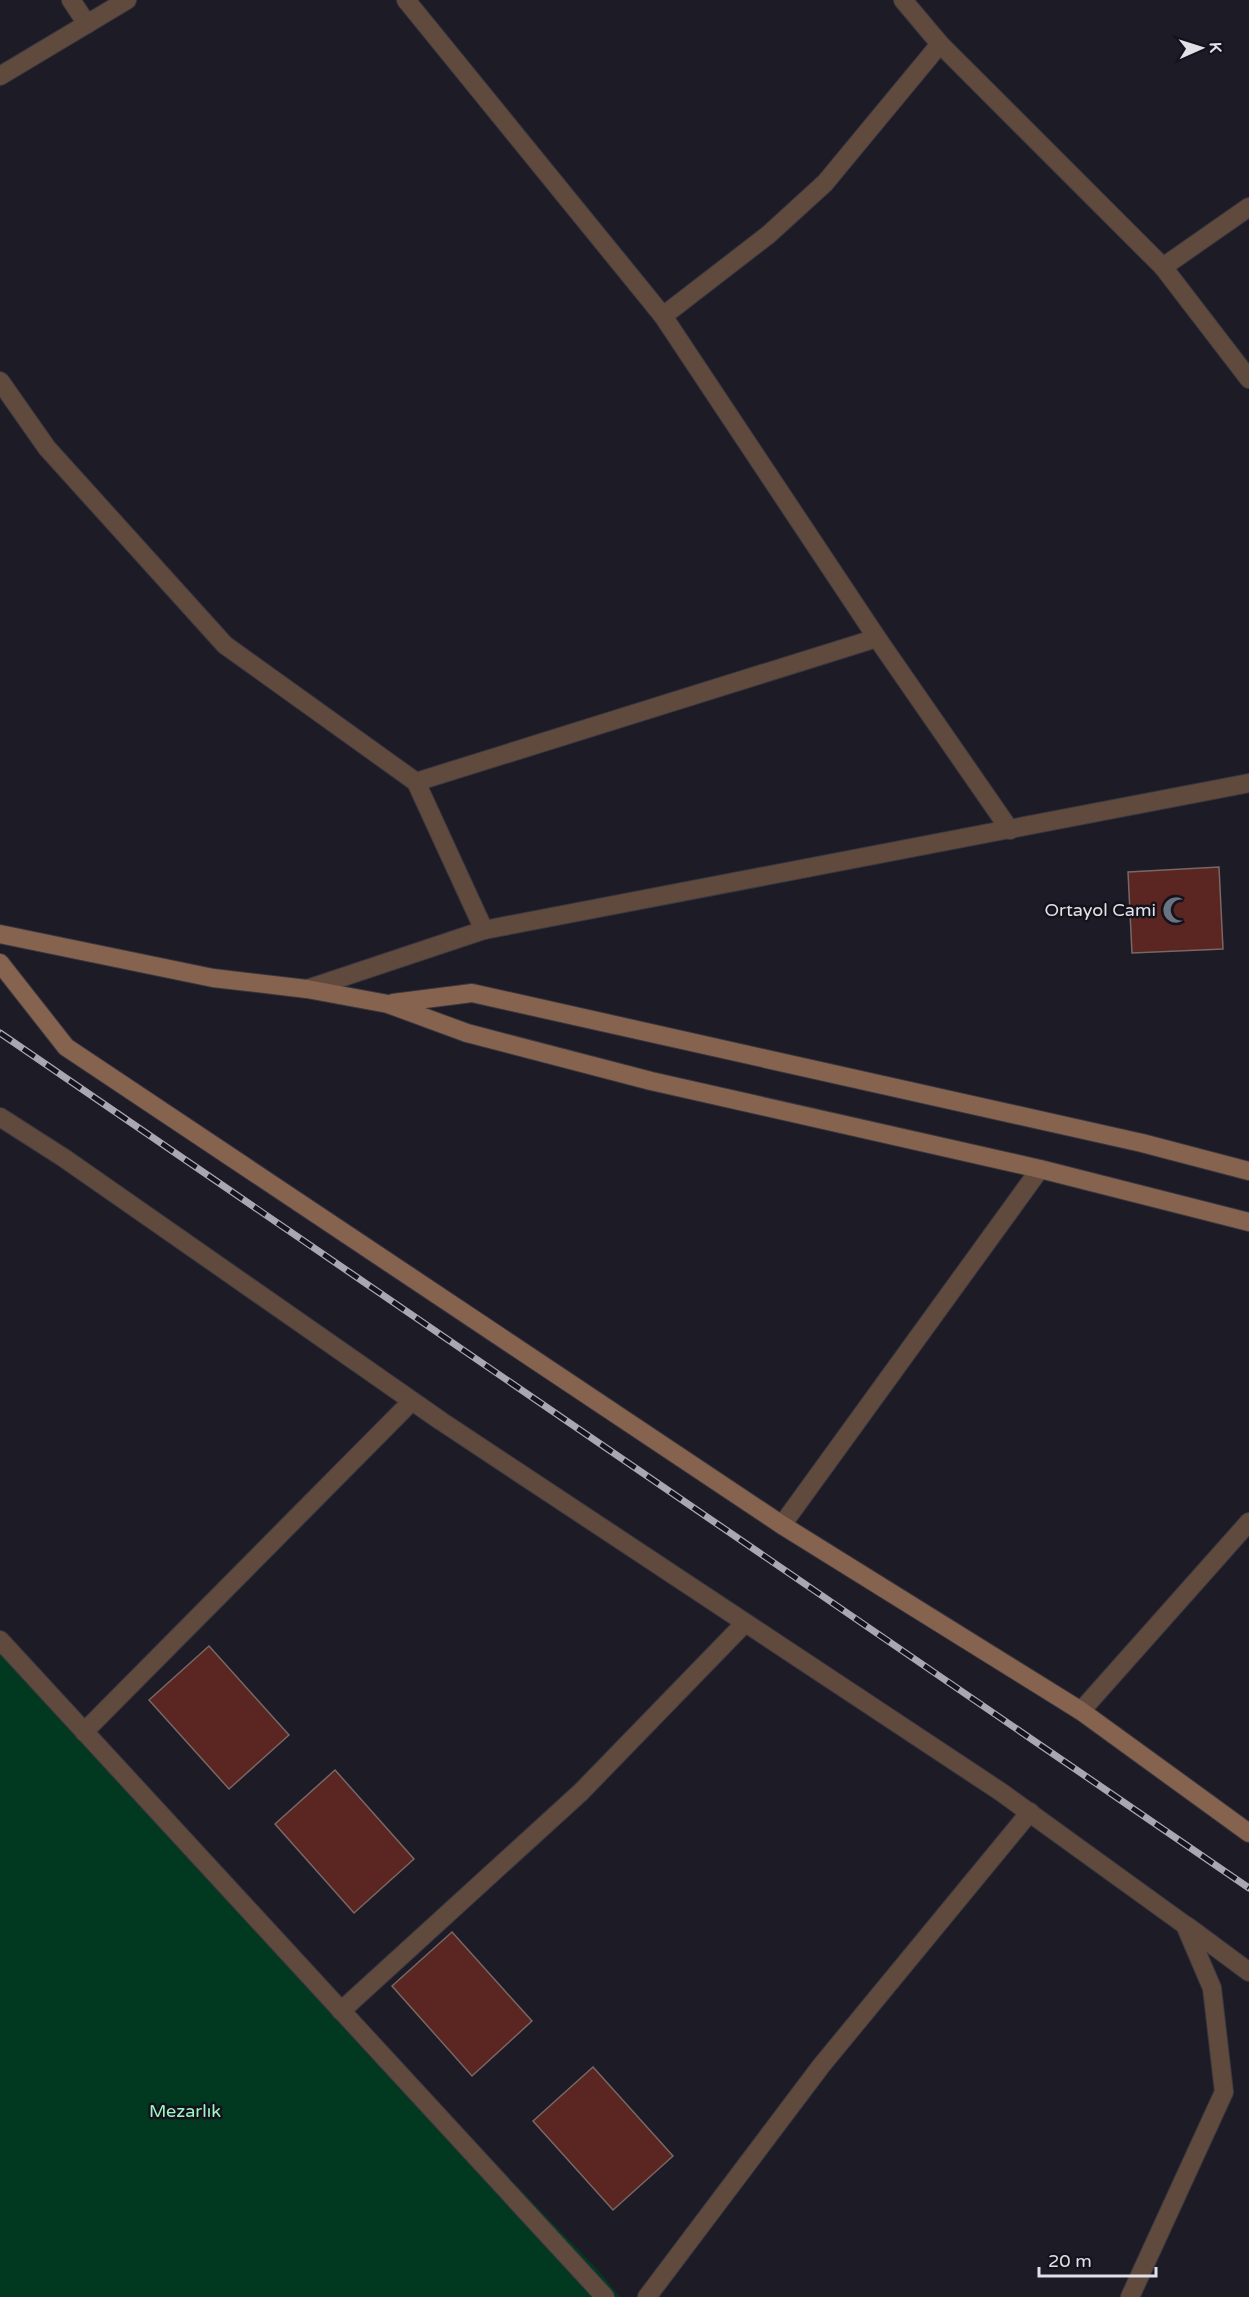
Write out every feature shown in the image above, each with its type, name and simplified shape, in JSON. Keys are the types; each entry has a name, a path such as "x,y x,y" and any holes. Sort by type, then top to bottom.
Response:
{"main road":[{"path":"0,934 213,978 307,989 388,1004 467,1033 651,1081 1040,1169 1249,1222"},
{"path":"0,963 66,1047 782,1525 1081,1711 1249,1833"},
{"path":"388,1004 472,993 1142,1143 1249,1171"}],"street":[{"path":"70,0 87,24"},
{"path":"0,76 127,0"},
{"path":"406,0 663,316 877,638 1010,830"},
{"path":"903,0 940,44 1163,267 1249,379"},
{"path":"663,316 768,235 825,183 940,44"},
{"path":"1163,267 1249,207"},
{"path":"0,381 47,448 225,645 416,782 484,930"},
{"path":"416,782 877,638"},
{"path":"307,989 484,930 1249,783"},
{"path":"0,1117 74,1165 412,1401 1030,1812 1249,1972"},
{"path":"782,1525 1040,1169"},
{"path":"84,1732 412,1401"},
{"path":"1081,1711 1249,1522"},
{"path":"341,2011 581,1792 745,1623"},
{"path":"0,1640 605,2297"},
{"path":"647,2297 821,2066 1030,1812"},
{"path":"1130,2297 1224,2092 1212,1988 1185,1925"}],"green space":[{"name":"Mezarlık","path":"0,1650 598,2270 620,2297 0,2297"}],"building":[{"name":"Ortayol Cami","path":"1219,867 1223,949 1132,953 1128,872"},
{"path":"209,1646 289,1735 229,1789 149,1700"},
{"path":"335,1770 414,1859 354,1913 275,1824"},
{"path":"452,1932 532,2021 472,2076 392,1986"},
{"path":"593,2067 673,2156 613,2210 533,2121"}],"railway":[{"path":"0,1033 1249,1888"}],"place":[{"name":"Ortayol Cami","path":"1176,910"}]}
